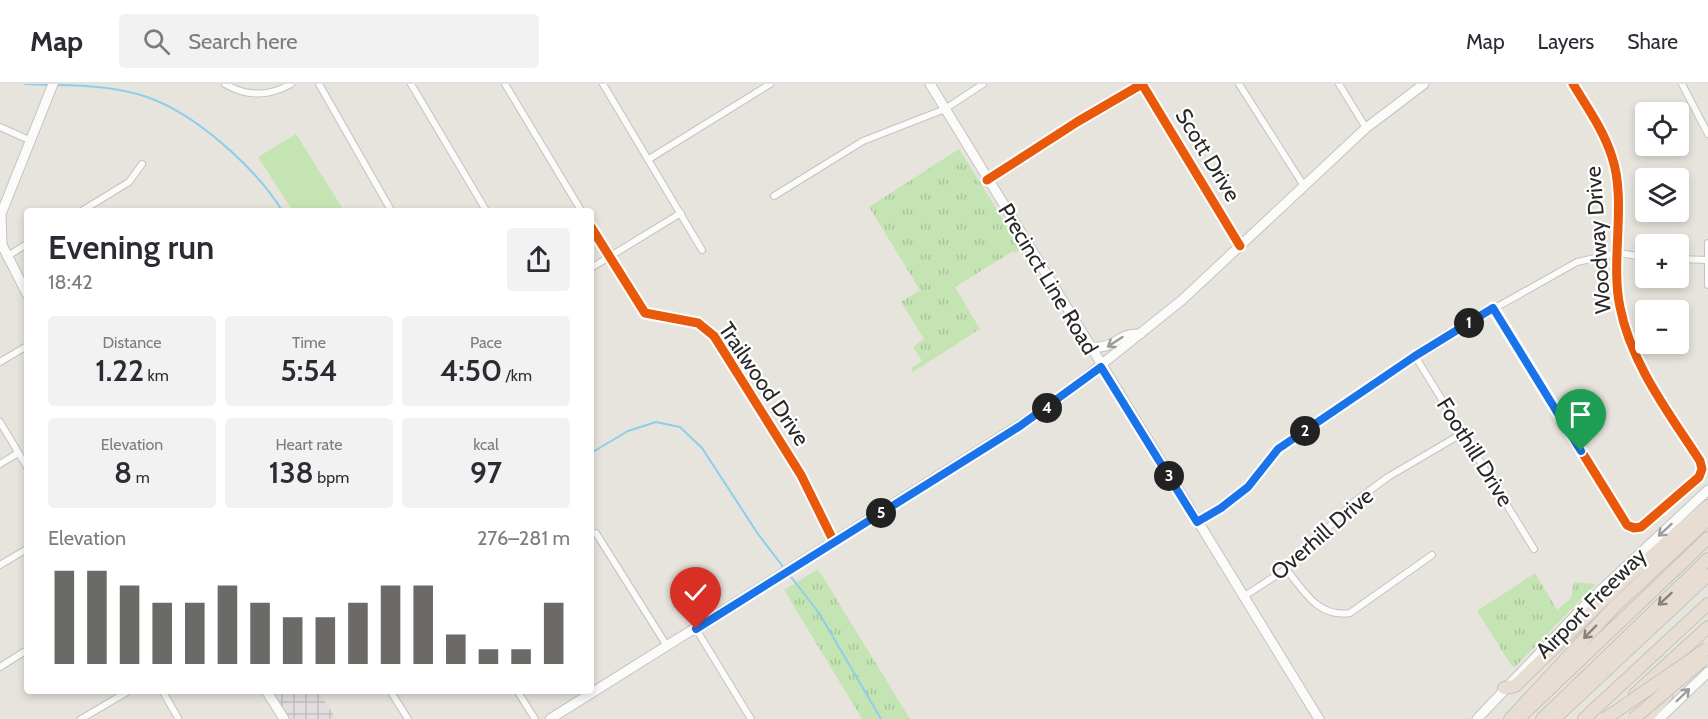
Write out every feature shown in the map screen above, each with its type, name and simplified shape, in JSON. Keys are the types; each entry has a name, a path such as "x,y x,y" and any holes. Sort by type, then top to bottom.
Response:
{"highway":[{"path":"1504,688 1515,686 1622,582 1708,506"},
{"path":"1510,719 1615,606 1708,519"},
{"name":"Airport Freeway","path":"1518,719 1708,538"},
{"path":"1542,719 1708,560"},
{"path":"1554,719 1708,575"},
{"path":"1585,718 1708,604"},
{"path":"1606,719 1708,627"},
{"path":"1606,719 1708,646"},
{"path":"1646,719 1708,646"},
{"path":"1633,719 1708,656"}],"main road":[{"name":"Precinct Line Road","path":"930,84 1101,367 1319,719"},
{"path":"594,692 1020,426 1101,367 1240,246 1366,128 1424,84"},
{"path":"24,290 3,259 2,214 51,88"},
{"path":"1089,347 1104,348 1128,333 1140,334"},
{"name":"Airport Freeway","path":"1477,719 1588,602 1708,490"},
{"path":"1659,719 1708,672"},
{"path":"268,694 284,719"},
{"path":"550,719 590,694"}],"street":[{"path":"225,84 243,93 256,94 274,92 291,84"},
{"path":"319,84 390,208"},
{"path":"411,84 485,208"},
{"path":"505,84 580,208"},
{"path":"649,159 770,84"},
{"path":"774,196 863,141 945,109 983,84"},
{"path":"987,180 1142,84"},
{"name":"Scott Drive","path":"1142,84 1240,246"},
{"path":"1239,84 1304,186"},
{"path":"1339,84 1366,128"},
{"name":"Woodway Drive","path":"1493,308 1625,522 1634,528 1644,525 1699,477 1702,469 1700,461 1644,370 1628,335 1619,306 1616,186 1612,156 1573,84"},
{"path":"1682,84 1708,134"},
{"path":"606,85 702,250"},
{"path":"0,127 30,140"},
{"path":"87,208 129,182 142,164"},
{"path":"594,266 681,213"},
{"name":"Trailwood Drive","path":"594,232 645,313 698,323 714,336 801,475 834,542"},
{"path":"1708,243 1708,285"},
{"path":"3,259 24,246"},
{"path":"1197,522 1221,508 1248,487 1278,449 1415,356 1493,308 1577,262 1617,253 1635,255"},
{"path":"1689,259 1707,260"},
{"path":"0,362 24,348"},
{"name":"Foothill Drive","path":"1415,356 1534,549"},
{"path":"0,422 24,462"},
{"name":"Overhill Drive","path":"1242,597 1286,569 1354,502 1388,477 1463,433"},
{"path":"0,464 18,453"},
{"path":"596,533 667,646"},
{"path":"0,565 24,551"},
{"path":"1286,569 1320,609 1339,615 1350,613 1432,555"},
{"path":"696,629 751,719"},
{"path":"0,667 24,652"},
{"path":"81,719 124,694"},
{"path":"164,694 178,718"},
{"path":"392,694 408,719"},
{"path":"519,694 535,719"}],"shaded area":[{"path":"274,694 320,694 336,719 289,719"}],"green space":[{"path":"296,134 342,208 291,208 258,157"},
{"path":"959,149 1018,243 1019,250 1014,253 1013,251 955,287 980,329 913,372 911,368 922,361 913,347 924,339 901,302 920,290 869,207"},
{"path":"818,569 910,719 862,719 784,590"},
{"path":"1535,573 1557,610 1571,598 1574,582 1596,584 1515,667 1511,665 1477,611"}],"waterway":[{"path":"25,84 50,85"},
{"path":"55,85 113,89 147,97 166,105 223,144 257,178 280,208"},
{"path":"594,451 628,431 656,422 680,427 702,448 758,534 784,568"},
{"path":"788,573 819,613 881,719"}],"cycle path":[{"path":"987,180 1077,122 1142,84 1240,246"},
{"path":"1493,308 1627,525 1634,528 1641,527 1699,477 1702,469 1700,461 1652,387 1625,328 1617,289 1618,193 1616,174 1612,157 1595,119 1573,84"},
{"path":"594,232 645,313 698,323 714,336 801,475 834,542"}],"route":[{"path":"696,629 1020,426 1101,367 1197,522 1221,508 1248,487 1264,470 1278,449 1415,356 1493,308 1581,451"}]}
